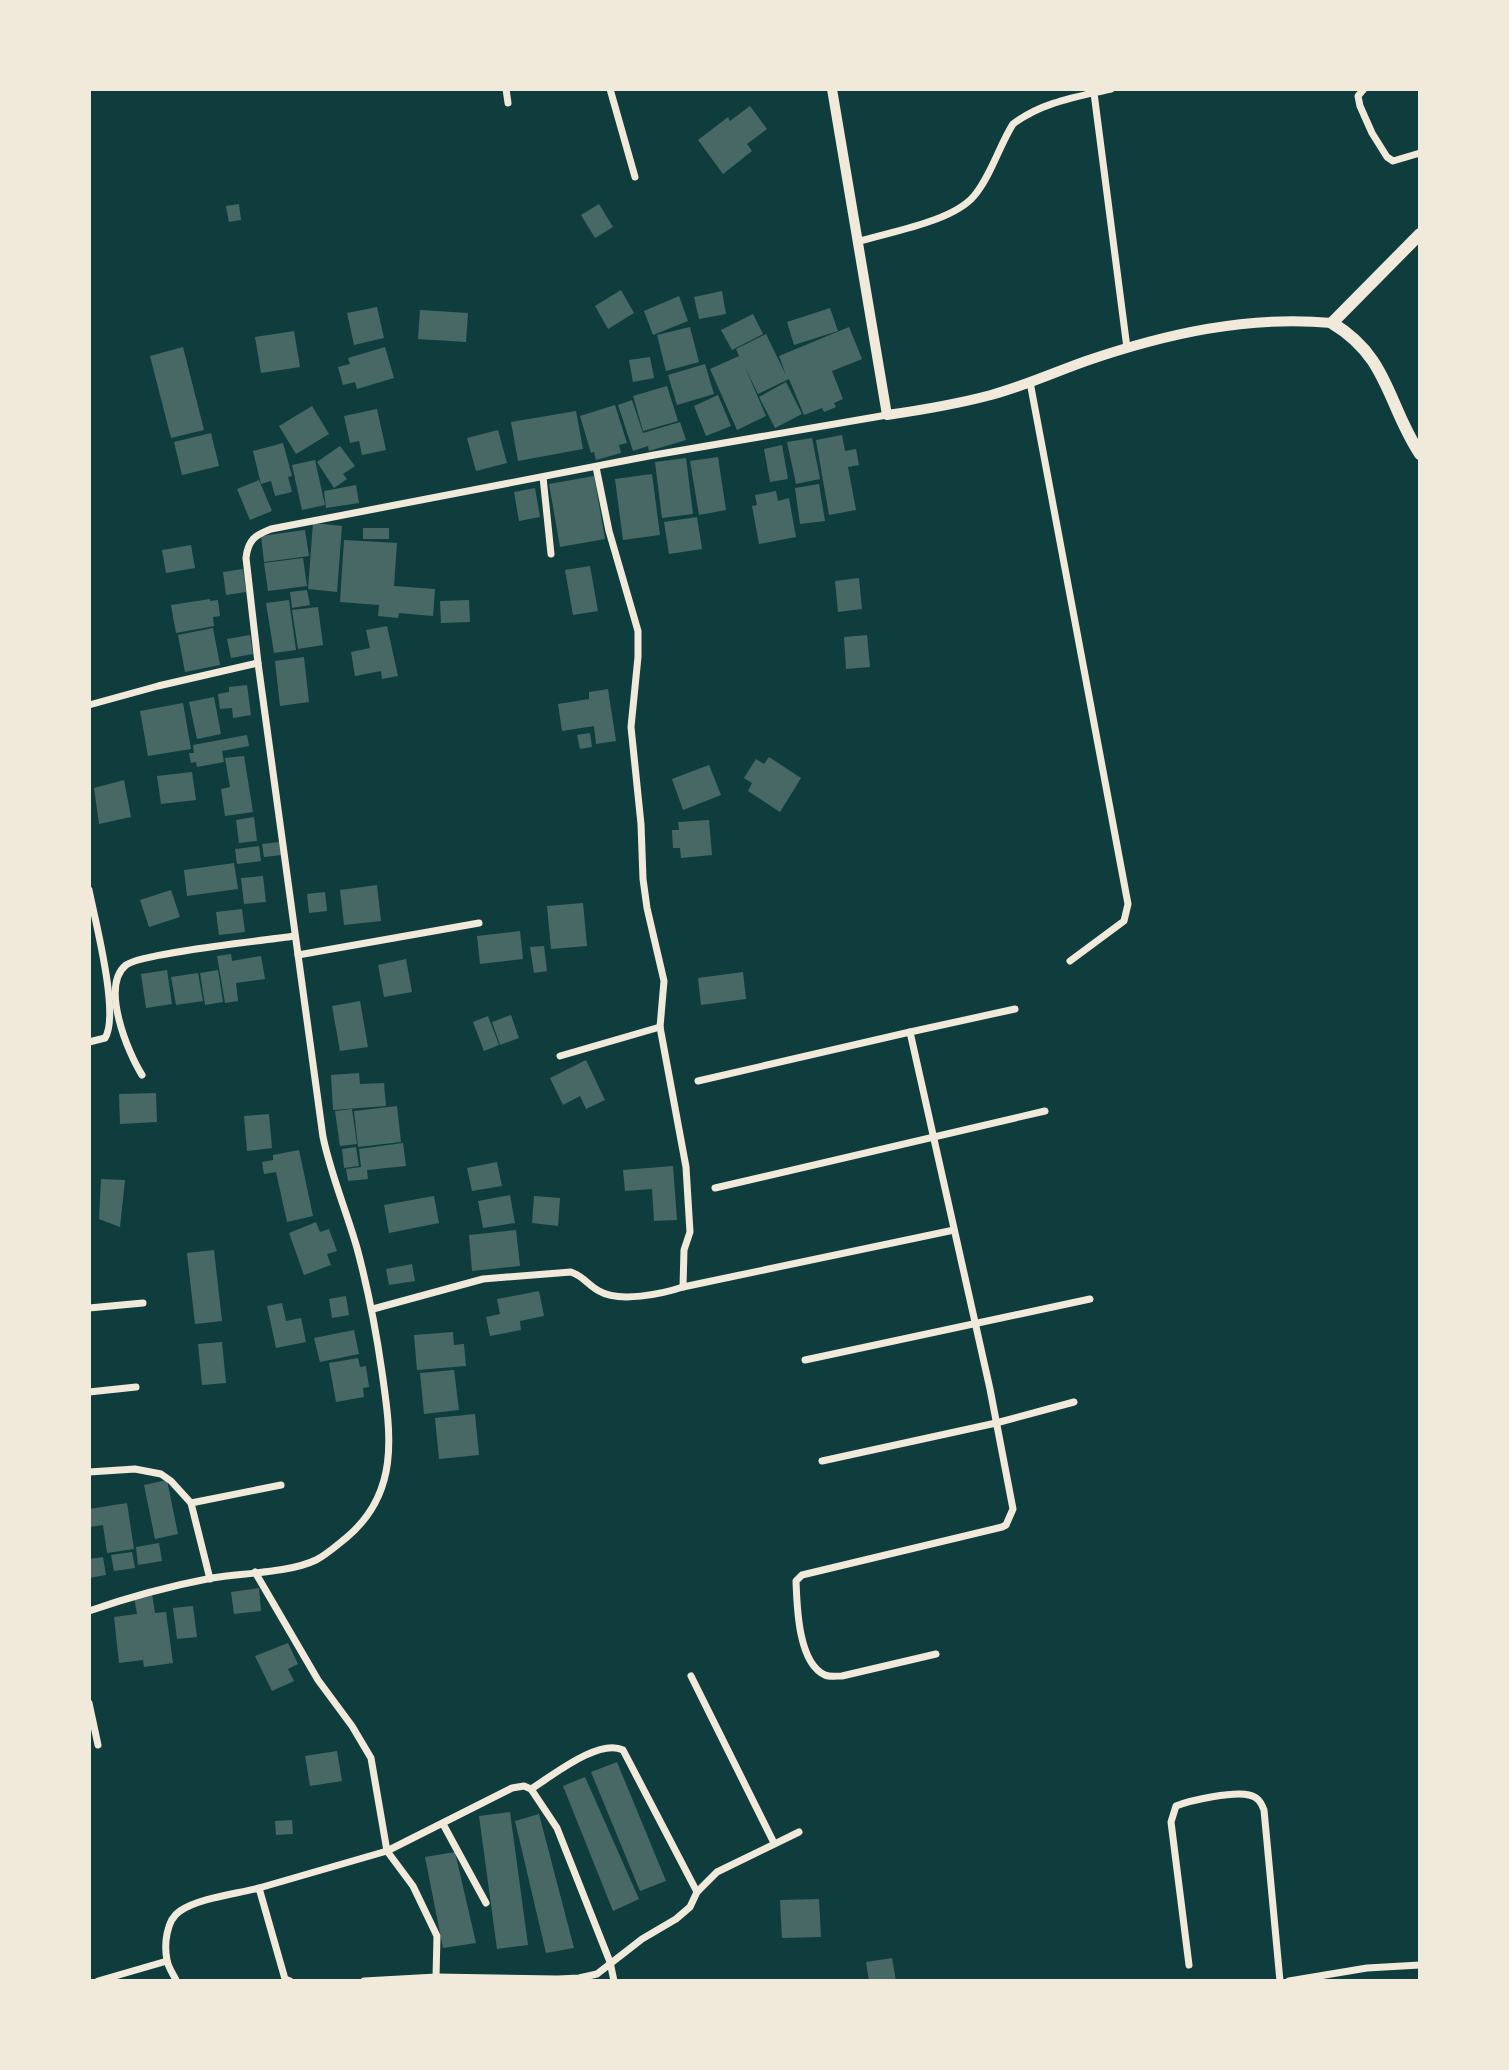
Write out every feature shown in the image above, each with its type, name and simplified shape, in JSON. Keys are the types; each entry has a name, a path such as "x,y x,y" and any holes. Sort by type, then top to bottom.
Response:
{"main road":[{"path":"1420,234 1332,323 1357,342 1380,370 1420,454"}],"street":[{"path":"506,89 508,103"},
{"path":"610,89 635,177"},
{"path":"832,89 887,415"},
{"path":"857,242 936,219 966,203 974,196 1013,124 1055,101 1111,89"},
{"path":"1364,89 1358,96 1360,106 1372,133 1387,156 1393,161 1420,153"},
{"path":"1094,93 1127,348"},
{"path":"89,1611 144,1593 210,1579 293,1568 316,1560 354,1531 379,1496 388,1461 389,1428 373,1309 357,1247 329,1166 323,1137 258,663 246,558 247,546 252,538 271,529 654,455 933,408 993,394 1127,348 1233,324 1306,321 1332,323"},
{"path":"1030,382 1128,904 1124,921 1070,961"},
{"path":"597,467 609,531 638,631 631,727 646,899 664,981 660,1027 686,1167 690,1232 684,1250 683,1287"},
{"path":"543,477 551,554"},
{"path":"89,705 258,663"},
{"path":"89,890 110,1014 109,1032 104,1038 89,1042"},
{"path":"298,955 479,923"},
{"path":"142,1075 133,1061 117,1018 117,980 127,964 150,957 295,936"},
{"path":"698,1081 1015,1009"},
{"path":"560,1056 660,1027"},
{"path":"909,1032 975,1324 1013,1509 1006,1525 817,1570 802,1576 796,1581 797,1615 808,1656 815,1668 826,1676 842,1676 936,1654"},
{"path":"715,1188 1045,1111"},
{"path":"373,1309 482,1279 571,1272 584,1278 599,1291 617,1297 664,1293 954,1230"},
{"path":"805,1360 1090,1300"},
{"path":"89,1308 143,1303"},
{"path":"89,1392 136,1387"},
{"path":"822,1461 996,1423 1074,1402"},
{"path":"89,1472 135,1469 160,1474 171,1481 191,1503 210,1579"},
{"path":"191,1503 281,1485"},
{"path":"255,1572 318,1681 352,1726 371,1758 387,1851 413,1886 437,1936 436,1977"},
{"path":"691,1676 774,1843"},
{"path":"89,1703 98,1745"},
{"path":"531,1789 589,1754 612,1746 623,1751 697,1892"},
{"path":"176,1980 167,1961 167,1933 170,1920 180,1910 387,1851 512,1788 524,1786 531,1789 557,1829 610,1962 614,1981"},
{"path":"1189,1965 1171,1822 1176,1806 1192,1800 1248,1794 1259,1800 1264,1810 1280,1981"},
{"path":"443,1824 486,1903"},
{"path":"364,1981 436,1977 579,1978 597,1974 642,1939 676,1919 690,1907 697,1892 717,1872 799,1832"},
{"path":"259,1888 287,1980"},
{"path":"98,1981 167,1961"},
{"path":"1289,1981 1367,1968 1420,1965"}],"building":[{"path":"750,106 767,129 747,144 752,151 723,174 698,140 728,117 730,121"},
{"path":"239,204 241,220 229,222 226,206"},
{"path":"599,204 613,227 595,238 581,215"},
{"path":"621,290 634,313 608,329 595,306"},
{"path":"722,291 726,314 699,319 694,297"},
{"path":"679,296 688,321 653,335 644,311"},
{"path":"377,307 384,338 354,345 347,313"},
{"path":"830,308 838,331 794,345 787,322"},
{"path":"420,310 468,313 466,342 418,339"},
{"path":"753,314 763,334 732,350 721,330"},
{"path":"690,327 699,362 666,371 657,335"},
{"path":"849,327 862,359 832,371 843,399 834,403 836,407 824,412 822,408 804,415 789,379 758,394 745,367 766,416 737,430 710,369 739,356 736,349 766,334 786,375 779,356"},
{"path":"294,331 300,367 261,373 255,337"},
{"path":"183,347 204,430 171,438 150,356"},
{"path":"385,347 394,378 357,389 355,382 343,385 338,367 350,364 348,358"},
{"path":"650,357 654,378 633,382 629,360"},
{"path":"705,364 714,394 677,405 668,375"},
{"path":"786,382 802,414 775,428 759,397"},
{"path":"667,386 678,421 643,431 633,396"},
{"path":"718,395 731,426 706,436 694,406"},
{"path":"632,400 643,433 680,422 686,440 649,451 648,446 633,451 618,405"},
{"path":"615,405 627,443 619,445 621,453 596,460 594,452 591,453 580,416"},
{"path":"312,406 329,434 296,454 279,426"},
{"path":"377,409 386,450 362,455 359,441 350,443 344,416"},
{"path":"576,411 583,449 518,461 511,422"},
{"path":"498,430 507,463 476,471 467,438"},
{"path":"211,433 219,466 182,475 174,442"},
{"path":"842,435 845,451 856,449 859,465 848,467 856,510 829,515 816,440"},
{"path":"812,438 820,479 796,484 787,442"},
{"path":"283,443 292,476 288,477 292,492 275,496 271,481 261,484 253,451"},
{"path":"782,445 788,479 770,482 764,449"},
{"path":"340,446 355,466 343,474 347,479 334,488 317,462"},
{"path":"718,457 726,510 699,515 690,461"},
{"path":"686,458 693,514 662,518 655,462"},
{"path":"315,460 325,505 302,510 292,465"},
{"path":"652,474 660,535 623,540 615,479"},
{"path":"594,476 605,539 560,547 549,484"},
{"path":"259,480 272,511 250,520 237,489"},
{"path":"819,484 825,521 800,524 795,488"},
{"path":"356,485 359,503 326,508 324,491"},
{"path":"535,488 540,517 519,521 514,492"},
{"path":"776,491 778,501 789,498 796,537 759,544 752,506 757,505 755,495"},
{"path":"697,517 702,549 669,554 664,522"},
{"path":"313,523 342,526 337,592 308,589"},
{"path":"363,528 389,528 389,539 363,539"},
{"path":"305,530 309,556 264,562 261,536"},
{"path":"344,540 397,543 394,586 435,589 433,616 399,613 398,618 378,616 379,605 340,602"},
{"path":"191,545 195,568 166,573 162,550"},
{"path":"303,558 307,586 268,591 264,563"},
{"path":"590,566 598,611 573,615 565,570"},
{"path":"243,569 246,592 226,595 223,572"},
{"path":"859,578 862,609 838,612 835,581"},
{"path":"307,590 310,605 292,608 290,592"},
{"path":"218,600 220,616 213,617 214,626 176,633 171,605"},
{"path":"289,600 296,650 274,653 266,603"},
{"path":"469,600 470,622 441,623 440,601"},
{"path":"318,607 323,645 298,649 292,610"},
{"path":"387,626 398,676 382,679 381,671 355,676 351,652 370,648 366,630"},
{"path":"213,628 220,665 185,672 178,635"},
{"path":"250,635 253,654 231,658 227,639"},
{"path":"867,635 870,667 846,669 844,637"},
{"path":"304,657 309,702 280,706 275,661"},
{"path":"247,685 251,715 233,718 232,708 220,709 218,694 229,692 229,687"},
{"path":"608,689 616,741 596,744 594,726 562,731 558,704 589,699 589,692"},
{"path":"214,697 221,734 197,739 189,702"},
{"path":"183,703 191,749 148,756 140,711"},
{"path":"590,733 592,747 580,749 577,735"},
{"path":"247,735 249,746 222,751 224,762 197,767 196,762 191,763 189,753 194,753 193,745"},
{"path":"244,756 253,812 225,816 221,789 230,787 225,758"},
{"path":"769,757 801,778 780,812 748,791 752,783 744,778 756,759 764,764"},
{"path":"709,765 721,795 683,810 672,779"},
{"path":"192,772 196,800 161,804 157,776"},
{"path":"124,780 131,817 99,824 94,788"},
{"path":"254,817 257,841 239,843 236,820"},
{"path":"709,820 712,855 681,858 680,848 673,848 672,830 679,830 678,822"},
{"path":"279,842 281,855 264,857 262,844"},
{"path":"259,846 261,861 237,864 235,849"},
{"path":"234,863 238,889 187,896 184,870"},
{"path":"263,876 266,902 244,904 241,878"},
{"path":"377,885 381,921 344,925 340,890"},
{"path":"171,890 180,917 149,927 140,900"},
{"path":"325,892 327,911 309,913 307,894"},
{"path":"583,903 587,946 551,949 547,906"},
{"path":"242,909 245,932 219,935 216,912"},
{"path":"520,931 523,959 480,964 477,936"},
{"path":"544,946 547,971 534,973 530,947"},
{"path":"231,954 232,961 261,956 265,979 236,983 238,1001 225,1003 217,956"},
{"path":"406,959 412,992 384,997 378,965"},
{"path":"167,970 172,1004 146,1008 141,974"},
{"path":"218,970 223,1002 205,1005 200,973"},
{"path":"743,972 746,999 701,1005 698,978"},
{"path":"198,973 203,1001 176,1005 171,977"},
{"path":"360,1001 368,1047 340,1051 332,1006"},
{"path":"511,1015 519,1038 500,1045 492,1022"},
{"path":"488,1016 499,1045 484,1051 473,1022"},
{"path":"586,1060 605,1100 586,1109 580,1096 563,1105 550,1078"},
{"path":"359,1073 360,1084 384,1083 386,1106 333,1110 331,1075"},
{"path":"156,1093 157,1122 120,1124 119,1094"},
{"path":"397,1106 401,1142 358,1147 354,1111"},
{"path":"352,1109 357,1144 340,1146 335,1111"},
{"path":"269,1114 272,1148 247,1151 244,1116"},
{"path":"403,1143 406,1166 367,1170 368,1179 348,1181 346,1169 361,1167 359,1149"},
{"path":"356,1147 359,1166 344,1168 342,1149"},
{"path":"299,1150 313,1216 287,1222 276,1172 264,1174 262,1162 273,1160 273,1155"},
{"path":"497,1162 502,1186 472,1191 467,1168"},
{"path":"673,1166 677,1220 654,1221 652,1189 625,1191 623,1170"},
{"path":"101,1179 125,1180 120,1227 99,1219"},
{"path":"510,1195 515,1223 483,1228 478,1201"},
{"path":"434,1196 439,1223 389,1233 384,1205"},
{"path":"534,1196 560,1198 558,1226 532,1223"},
{"path":"316,1222 320,1232 329,1229 337,1251 327,1254 331,1265 304,1275 289,1233"},
{"path":"516,1230 520,1266 472,1271 469,1235"},
{"path":"214,1250 222,1321 195,1324 187,1253"},
{"path":"412,1264 415,1281 389,1285 386,1269"},
{"path":"539,1291 544,1316 520,1321 521,1330 490,1336 486,1317 500,1314 497,1299"},
{"path":"346,1296 349,1315 332,1318 329,1299"},
{"path":"282,1303 286,1321 301,1318 306,1342 276,1348 267,1306"},
{"path":"354,1330 359,1354 320,1362 314,1338"},
{"path":"453,1332 454,1345 464,1344 466,1366 417,1370 414,1335"},
{"path":"222,1342 226,1383 202,1385 198,1344"},
{"path":"358,1358 360,1367 366,1366 369,1387 363,1388 364,1397 336,1402 329,1363"},
{"path":"454,1370 459,1410 424,1414 420,1373"},
{"path":"475,1414 479,1455 439,1459 435,1418"},
{"path":"167,1480 178,1534 155,1539 144,1485"},
{"path":"127,1503 134,1549 107,1553 103,1525 89,1527 89,1509"},
{"path":"159,1543 162,1561 138,1565 136,1547"},
{"path":"132,1552 135,1568 114,1571 111,1555"},
{"path":"103,1557 106,1575 89,1578 89,1559"},
{"path":"259,1588 261,1611 234,1614 231,1592"},
{"path":"152,1594 155,1613 166,1612 173,1663 144,1667 143,1660 119,1663 114,1617 137,1614 134,1597"},
{"path":"193,1606 197,1637 177,1639 173,1608"},
{"path":"288,1643 298,1664 288,1669 294,1681 272,1691 255,1656"},
{"path":"337,1751 342,1781 310,1786 305,1756"},
{"path":"617,1762 666,1881 640,1891 591,1772"},
{"path":"585,1777 639,1899 613,1911 563,1786"},
{"path":"510,1812 528,1945 497,1949 479,1816"},
{"path":"539,1814 574,1948 546,1953 515,1821"},
{"path":"292,1820 293,1834 276,1835 275,1821"},
{"path":"455,1852 476,1943 443,1948 425,1857"},
{"path":"819,1899 821,1937 782,1938 780,1900"},
{"path":"892,1958 896,1981 869,1981 866,1962"}]}
